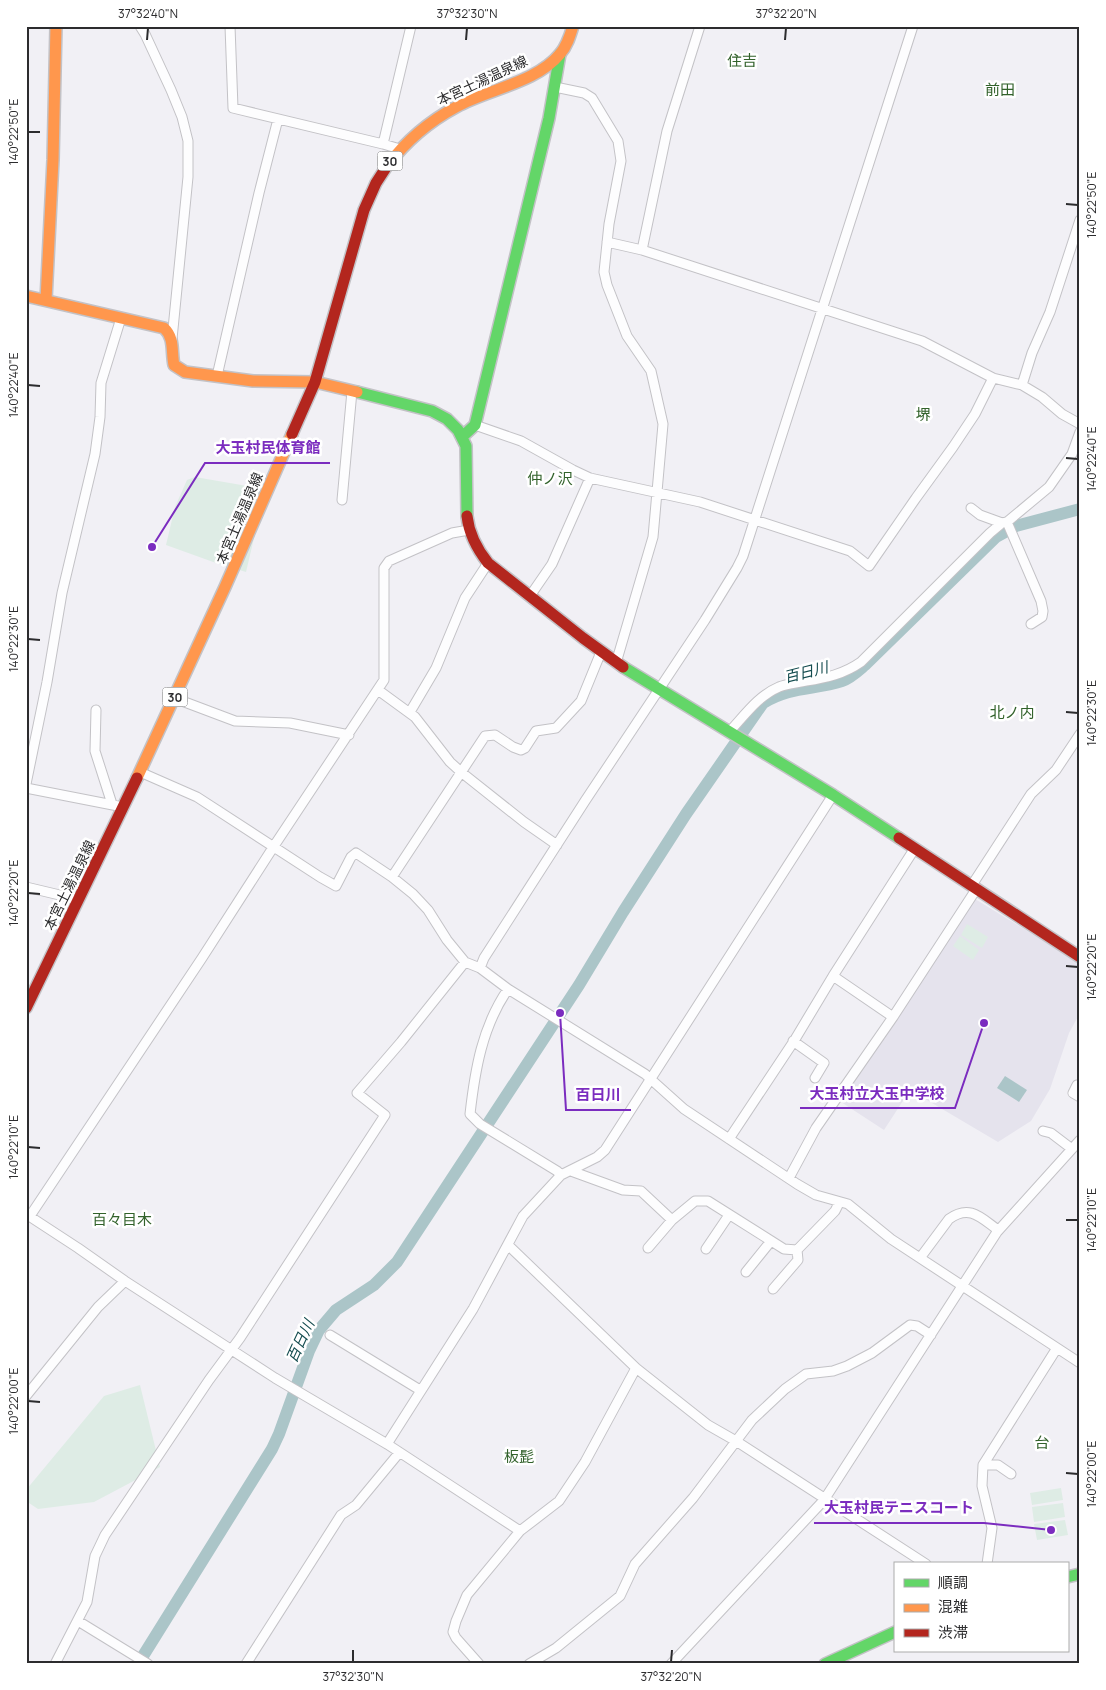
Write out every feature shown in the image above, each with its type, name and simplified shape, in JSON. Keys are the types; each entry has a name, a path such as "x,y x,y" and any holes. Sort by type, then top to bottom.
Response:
{"street":[{"path":"46,300 53,160 56,26"},
{"path":"140,26 171,90 182,117 188,141 188,178 172,339 172,361 176,368 185,372 253,381 315,382 432,410 440,414 454,424 462,437 467,456 466,503 469,530 475,545 488,563 616,663 660,688 833,795 1080,957"},
{"path":"230,26 233,108 383,144 400,150"},
{"path":"383,144 411,26"},
{"path":"642,250 667,131 700,26"},
{"path":"480,968 484,958 660,688 743,556 913,26"},
{"name":"本宮土湯温泉線","path":"26,1008 77,901 117,806 140,772 225,587 315,382 364,210 385,168 419,131 441,115 456,106 527,77 544,68 560,54 567,43 572,27"},
{"path":"462,437 475,425 555,87 560,54"},
{"path":"555,87 584,93 592,98 618,141 621,161 608,224 604,272 607,285 627,336 651,372 663,424 653,537 616,663"},
{"path":"217,376 278,119"},
{"path":"1022,385 1032,353 1050,312 1080,220"},
{"path":"607,242 642,250 922,341 993,378 1022,385 1042,397 1062,414 1080,424"},
{"path":"26,296 164,328 169,332 172,339"},
{"path":"117,806 26,786 47,682 62,592 95,454 100,417 101,384 122,318"},
{"path":"475,425 521,441 590,478 700,502 850,551 869,566 975,414 993,378"},
{"path":"342,500 352,391"},
{"path":"736,736 754,704 767,694 781,686 835,675 851,669 860,662 990,533 1007,526 1049,487 1052,478 1072,454 1080,432"},
{"path":"530,596 552,564 590,478"},
{"path":"971,508 980,515 1007,526 1042,600 1042,616 1031,624"},
{"path":"469,530 452,533 389,562 384,568 384,680 202,958 28,1215 125,1281 301,1394 387,1444 520,1531"},
{"path":"410,712 436,668 465,598 488,563"},
{"path":"392,877 485,736 495,735 520,750 525,748 536,731 553,729 559,726 583,697 601,652"},
{"path":"378,690 410,712 450,762 461,772 524,822 558,845"},
{"path":"174,698 235,721 290,724 349,735"},
{"path":"96,710 95,751 117,806"},
{"path":"789,1178 816,1128 893,1017 1031,794 1056,770 1080,734"},
{"path":"140,772 197,797 336,886 351,857 356,853 414,894 428,910 447,940 465,962 480,968 508,989 650,1078 684,1109 789,1178 816,1195 848,1204 892,1239 1080,1364"},
{"path":"387,1444 473,1309 523,1216 561,1175 596,1157 605,1150 833,795"},
{"path":"729,1139 915,848"},
{"path":"26,887 77,901"},
{"path":"55,1664 87,1602 95,1556 105,1535 240,1338 385,1115 357,1093 401,1042 465,962"},
{"path":"833,976 893,1017"},
{"path":"508,989 482,1040 470,1114 488,1130 561,1175"},
{"path":"793,1041 824,1064 815,1078"},
{"path":"1080,1087 1077,1085 1073,1094 1080,1097"},
{"path":"1043,1131 1051,1133 1072,1149"},
{"path":"671,1664 824,1500 998,1230 1080,1140"},
{"path":"570,1171 622,1190 641,1191 672,1220"},
{"path":"648,1248 672,1220 692,1203 701,1200 708,1201 784,1249 797,1250"},
{"path":"774,1289 798,1260 797,1250 834,1211 839,1203"},
{"path":"920,1258 949,1219 955,1215 969,1212 976,1214 998,1230"},
{"path":"706,1249 729,1215"},
{"path":"746,1272 771,1241"},
{"path":"508,1245 636,1368 708,1425 736,1441 824,1500 923,1562"},
{"path":"26,1396 98,1307 125,1281"},
{"path":"529,1664 556,1648 620,1596 635,1564 693,1498 752,1420 786,1389 806,1374 847,1366 872,1353 910,1326 917,1326 931,1335"},
{"path":"330,1335 420,1390"},
{"path":"987,1562 992,1528 982,1486 983,1465 1057,1348"},
{"path":"479,1664 453,1632 456,1621 472,1588 520,1531 559,1501 585,1462 636,1368"},
{"path":"246,1664 341,1515 356,1505 399,1453"},
{"path":"983,1465 998,1465 1011,1474"},
{"path":"78,1621 142,1660"},
{"path":"825,1664 894,1632"}],"shaded area":[{"path":"195,477 253,487 264,496 246,572 166,545 175,507 187,480"},
{"path":"975,899 1080,963 1080,1013 1069,1033 1050,1089 1031,1121 998,1142 910,1090 884,1130 841,1102"},
{"path":"967,924 988,937 982,948 961,935"},
{"path":"960,936 979,950 973,960 953,946"},
{"path":"140,1385 160,1467 94,1502 38,1509 26,1501 26,1490 104,1396"},
{"path":"1061,1488 1063,1500 1032,1505 1030,1493"},
{"path":"1063,1503 1065,1517 1034,1522 1032,1507"},
{"path":"1065,1520 1068,1535 1037,1540 1034,1524"}],"water":[{"path":"1005,1076 1027,1090 1019,1102 997,1088"}],"waterway":[{"name":"百日川","path":"138,1664 272,1449 309,1351 319,1330 336,1310 374,1285 397,1262 579,985 686,814 763,703 783,694 832,684 848,678 865,665 996,537 1016,526 1080,509"}],"traffic: fast":[{"path":"462,437 475,425 549,118 560,54"},
{"path":"357,392 432,411 447,419 458,430 466,446 467,516"},
{"path":"623,667 833,795 899,838"},
{"path":"1068,1577 1080,1574"},
{"path":"825,1664 894,1632"}],"traffic: slow":[{"path":"46,300 53,160 56,26"},
{"path":"387,166 402,148 436,119 469,101 525,79 550,64 565,48 573,26"},
{"path":"26,296 164,328 170,336 174,365 185,372 253,381 315,382 357,392"},
{"path":"137,778 225,587 292,434"}],"traffic: jam":[{"path":"292,434 315,382 364,210 376,183 387,166"},
{"path":"467,516 474,541 488,563 623,667"},
{"path":"26,1008 137,778"},
{"path":"899,838 1080,957"}],"place":[{"name":"大玉村民体育館","path":"152,547"},
{"name":"百日川","path":"560,1013"},
{"name":"大玉村立大玉中学校","path":"984,1023"},
{"name":"大玉村民テニスコート","path":"1051,1530"}],"district":[{"name":"住吉","path":"742,60"},
{"name":"前田","path":"1000,89"},
{"name":"堺","path":"923,414"},
{"name":"仲ノ沢","path":"550,478"},
{"name":"北ノ内","path":"1012,712"},
{"name":"百々目木","path":"122,1219"},
{"name":"台","path":"1042,1442"},
{"name":"板髭","path":"519,1456"}]}
